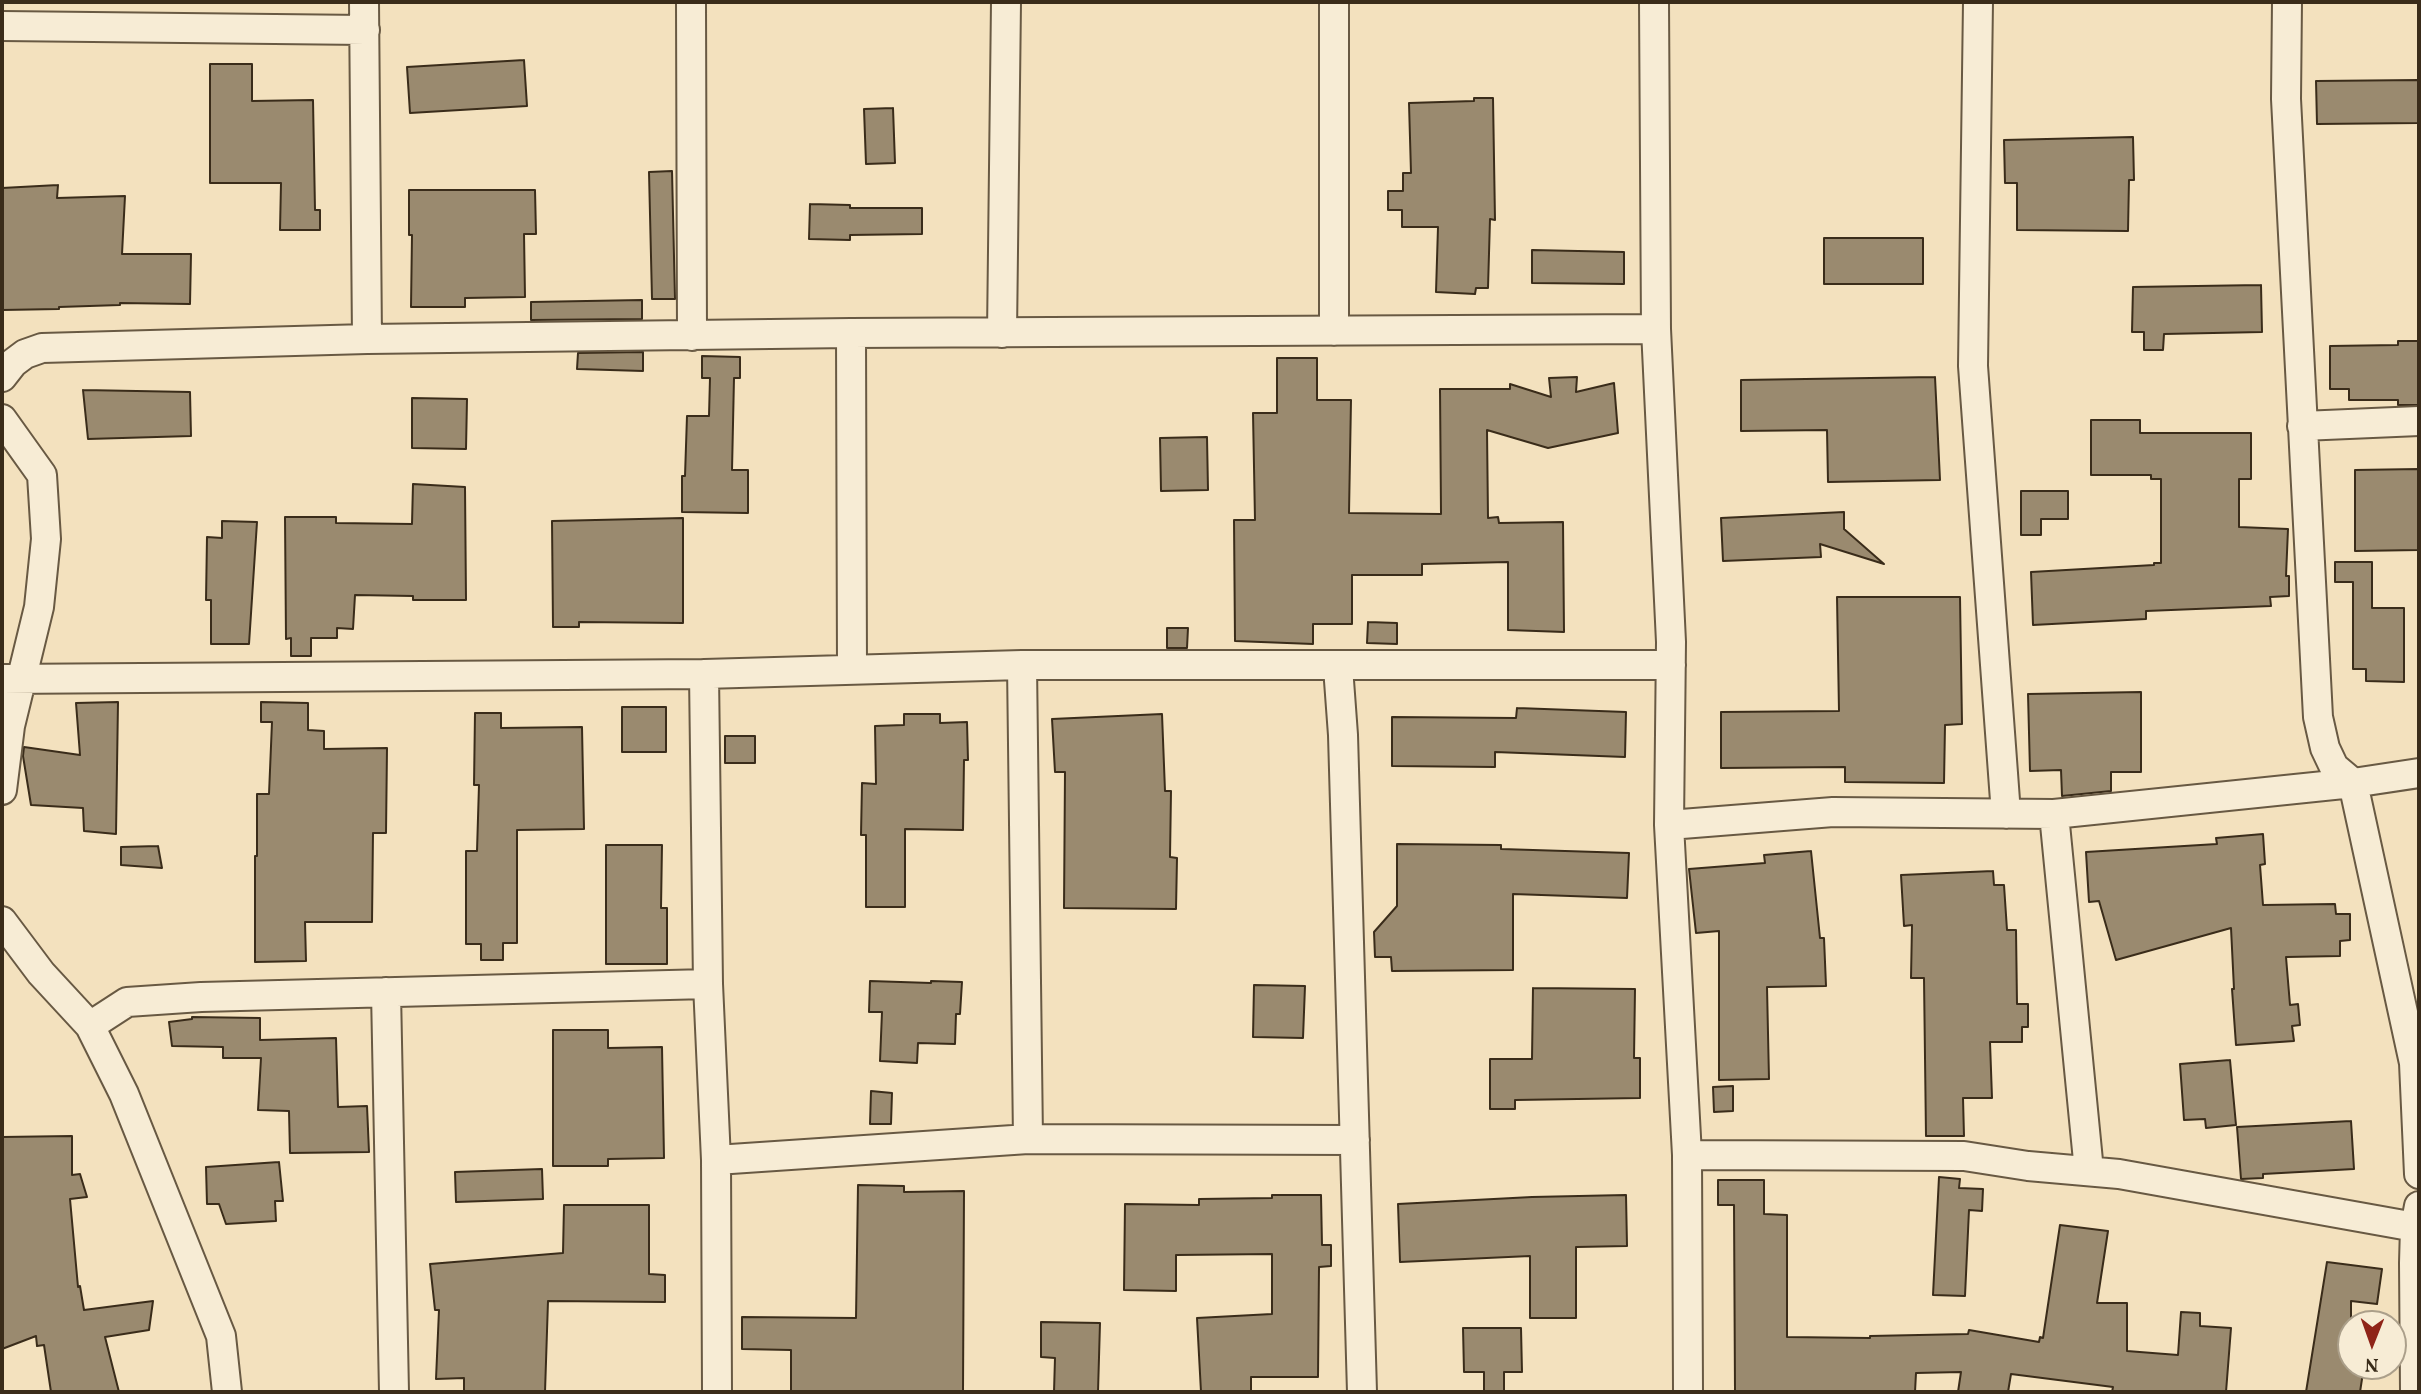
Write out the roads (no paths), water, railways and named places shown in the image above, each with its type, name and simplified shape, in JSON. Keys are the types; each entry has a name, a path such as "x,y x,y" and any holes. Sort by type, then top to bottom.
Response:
{"street":[{"path":"364,2 368,339"},
{"path":"691,2 692,336"},
{"path":"1002,332 1006,2"},
{"path":"1334,2 1334,331"},
{"path":"1654,2 1656,329 1671,665 1669,825 1687,1155 1688,1392"},
{"path":"1978,2 1973,366 2006,814"},
{"path":"2287,2 2286,99 2318,717 2325,748 2334,767 2353,783 2414,1063 2419,1174"},
{"path":"2,26 37,14 365,30"},
{"path":"2,377 13,363 25,354 42,348 368,339 851,333 1656,329"},
{"path":"851,333 852,668"},
{"path":"2,419 42,475 46,539 38,607 11,679 10,726 2,790"},
{"path":"2302,426 2419,421"},
{"path":"11,679 704,674 1022,665 1671,665"},
{"path":"1022,665 1028,1139"},
{"path":"1338,667 1343,749 1362,1392"},
{"path":"704,674 708,984 716,1160 717,1392"},
{"path":"1669,825 1833,811 2054,814 2353,783 2419,773"},
{"path":"2054,814 2089,1171"},
{"path":"2,921 41,973 90,1026 124,1094 221,1335 227,1392"},
{"path":"90,1026 127,1002 201,997 708,984"},
{"path":"386,992 394,1392"},
{"path":"716,1160 1028,1139 1355,1140"},
{"path":"1687,1155 1964,1156 2028,1167 2132,1176 2417,1216 2415,1392"}]}
